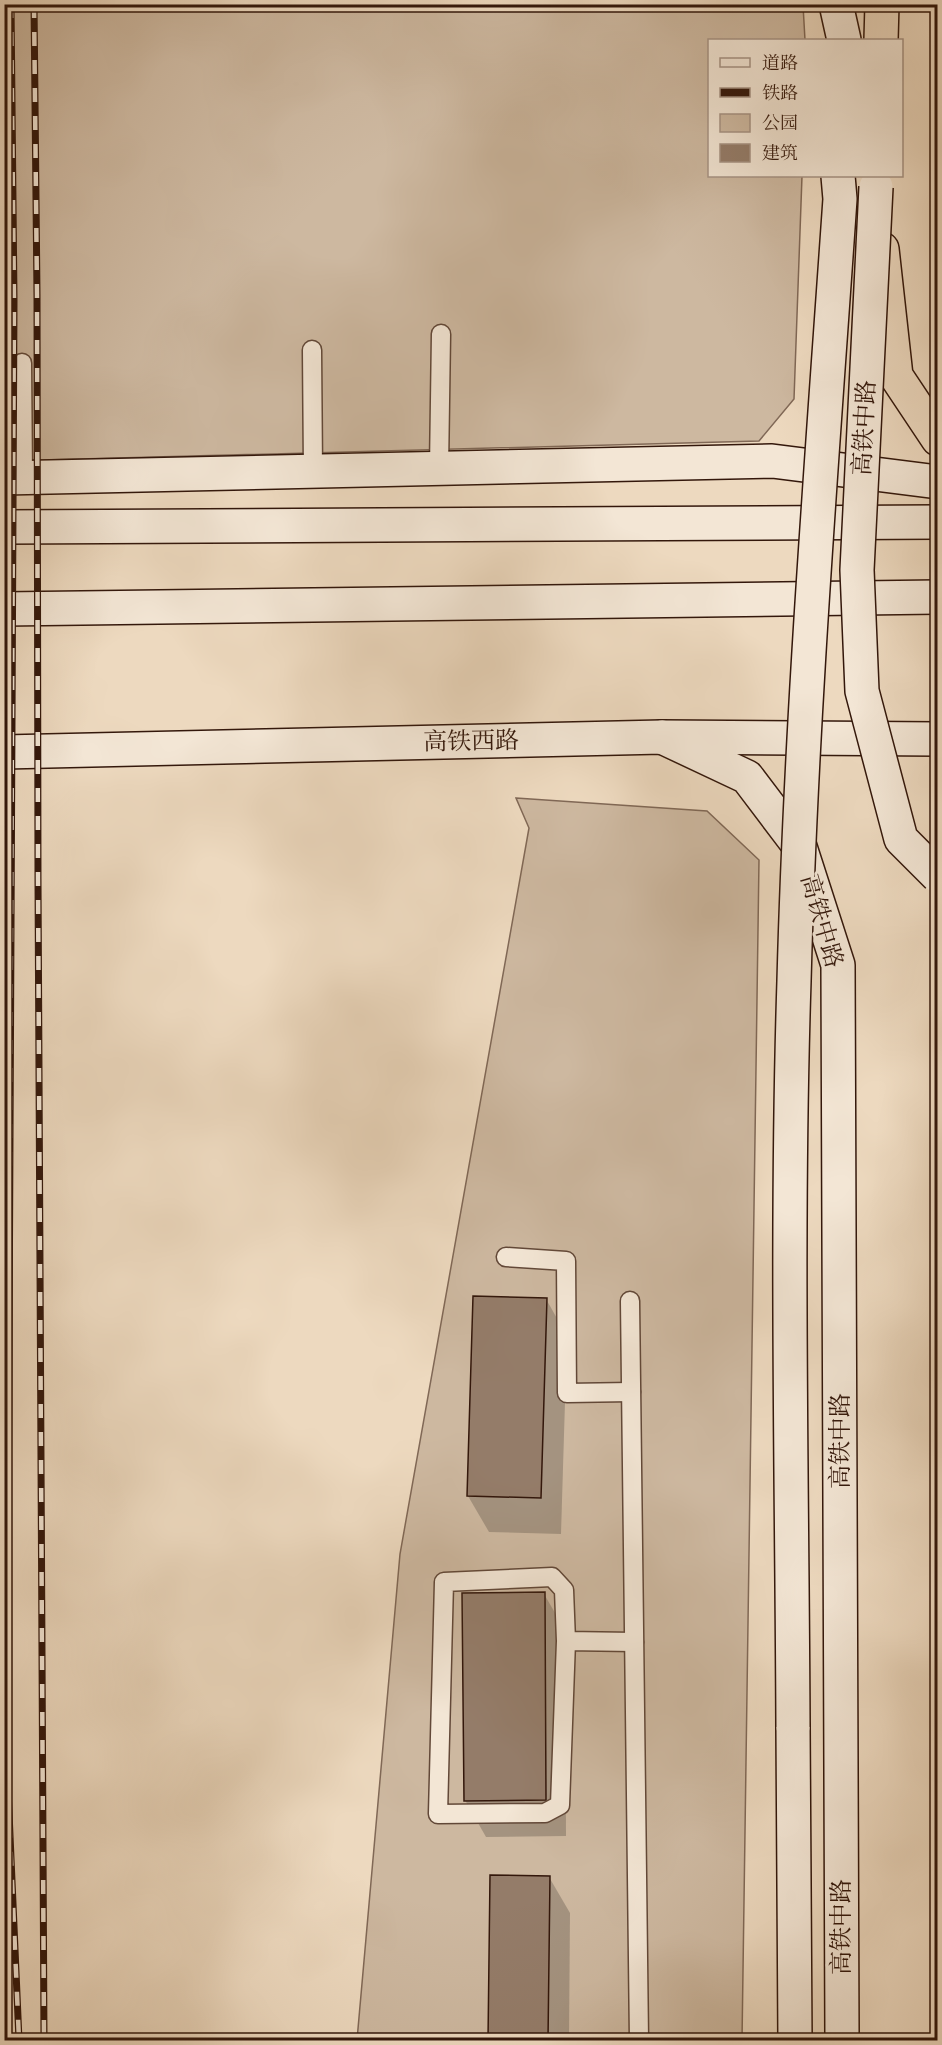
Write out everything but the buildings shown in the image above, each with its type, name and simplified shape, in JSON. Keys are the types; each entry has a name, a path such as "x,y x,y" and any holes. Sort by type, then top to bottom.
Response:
{"highway":[{"path":"881,39 882,4"},
{"path":"875,179 896,376 938,439"}],"street":[{"path":"826,4 829,39"},
{"path":"836,4 844,39"},
{"name":"高铁中路","path":"795,2040 790,1246 794,980 807,683 840,198 838,177"},
{"name":"高铁中路","path":"875,179 857,570 862,691 901,839 938,876"},
{"path":"14,478 771,461 938,482"},
{"path":"4,527 930,522"},
{"path":"4,609 938,597"},
{"name":"高铁中路","path":"662,737 747,777 800,847 838,965 842,2040"},
{"name":"高铁西路","path":"4,752 662,737 938,739"}],"lane":[{"path":"439,468 441,334"},
{"path":"312,350 313,471"},
{"path":"14,478 22,363"},
{"path":"506,1257 566,1261 567,1393 631,1392"},
{"path":"630,1301 639,2040"},
{"path":"552,1577 564,1590 567,1641 560,1805 545,1813 438,1814 444,1582 552,1577"},
{"path":"567,1641 634,1642"}],"green space":[{"path":"4,5 803,5 805,39 708,39 708,177 802,177 794,399 759,441 5,461"},
{"path":"516,798 707,811 759,860 742,2040 357,2040 400,1554 529,828"}],"railway":[{"path":"11,4 14,300 7,1767 19,2040"},
{"path":"34,4 44,2040"}]}
